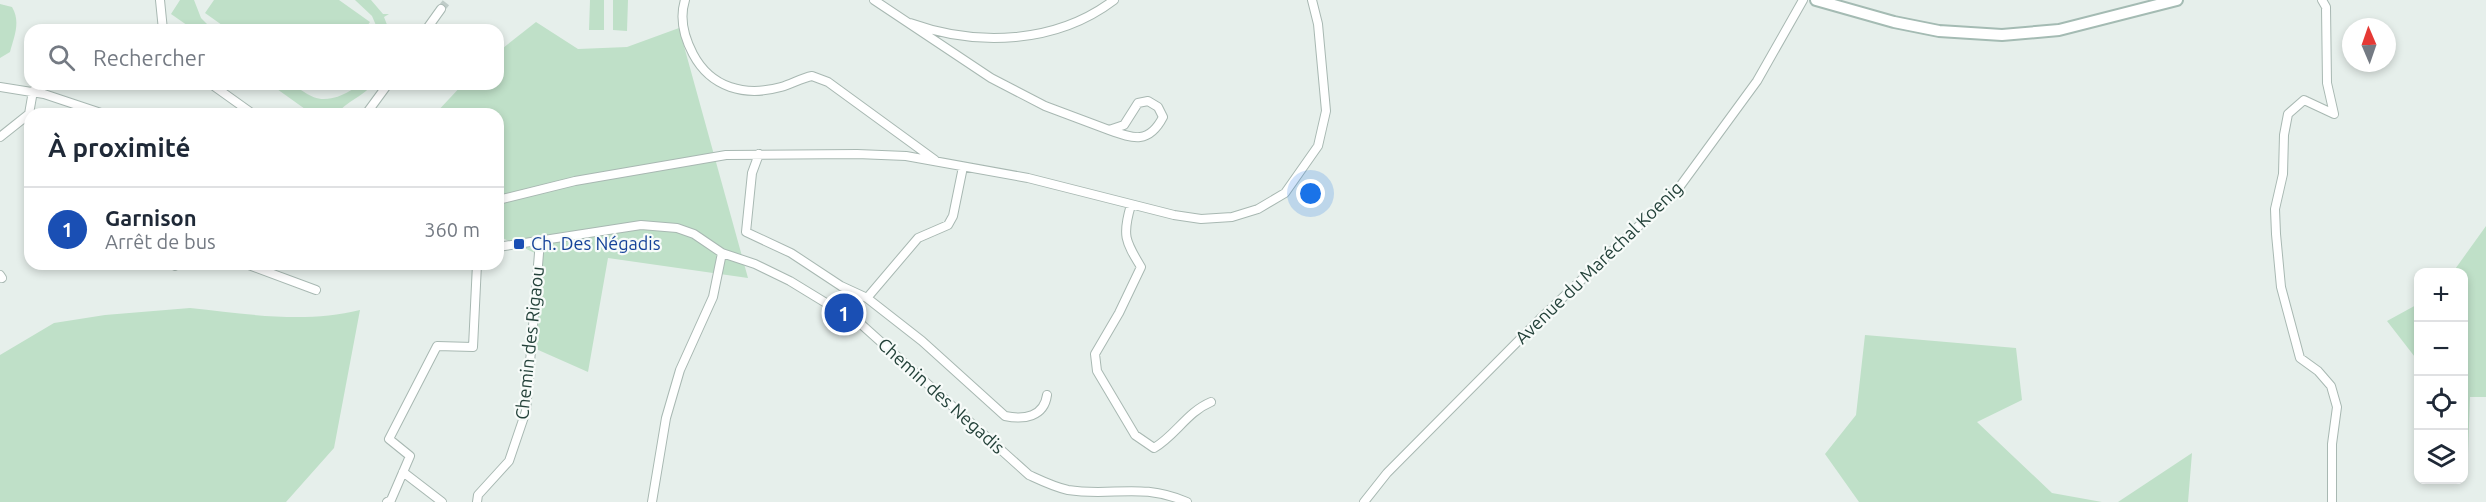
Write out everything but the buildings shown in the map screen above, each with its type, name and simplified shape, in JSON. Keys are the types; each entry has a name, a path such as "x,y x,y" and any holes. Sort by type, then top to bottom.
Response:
{"street":[{"path":"160,0 162,24"},
{"path":"685,0 682,24 688,45 714,81 748,90 781,87 812,76 828,82 922,148 936,161"},
{"path":"874,0 991,78 1045,106 1109,130 1132,138 1145,137 1157,129 1163,117 1158,107 1148,100 1138,102 1124,125 1109,130"},
{"path":"900,19 925,28 983,38 1038,35 1100,11 1114,0"},
{"path":"504,199 575,181 726,155 883,155 936,161 1028,178 1131,205 1201,219 1232,217 1258,209 1285,193 1301,174 1318,146 1326,111 1318,24 1312,0"},
{"name":"Avenue du Maréchal Koenig","path":"1364,502 1387,473 1540,319 1678,189 1757,81 1803,0"},
{"path":"1821,1 1894,22 1939,31 2002,35 2059,30 2177,0"},
{"path":"2322,0 2326,7 2327,83 2334,114 2304,100 2288,114 2284,135 2283,174 2275,209 2282,287 2300,358 2318,371 2331,386 2337,407 2332,444 2331,502"},
{"path":"430,24 441,9"},
{"path":"0,87 24,90"},
{"path":"25,90 85,108"},
{"path":"220,90 245,108"},
{"path":"370,108 384,90"},
{"path":"29,108 33,91"},
{"path":"0,137 24,117"},
{"path":"759,154 752,172 746,232 791,253 842,286 867,298 922,340 1005,417 1018,419 1035,416 1046,403 1047,395"},
{"path":"867,298 918,238 948,225 954,216 963,167"},
{"path":"1131,205 1125,227 1126,242 1141,267 1119,313 1095,354 1096,371 1135,435 1155,448 1166,441 1197,408 1211,402"},
{"name":"Chemin des Negadis","path":"504,246 623,226 659,225 694,234 722,253 755,264 790,280 862,325 1029,475 1057,487 1071,490 1155,491 1187,502"},
{"name":"Chemin des Rigaou","path":"477,502 478,495 509,461 526,411 540,241"},
{"path":"652,502 661,460 666,418 680,370 713,297 722,253"},
{"path":"262,270 316,290"},
{"path":"387,502 391,500 410,456 389,440 437,346 473,347 477,270"},
{"path":"403,472 442,502"}],"green space":[{"path":"180,0 194,0 201,18 207,24 185,24 171,14"},
{"path":"214,0 339,0 370,22 368,24 221,24 205,13"},
{"path":"355,0 371,0 383,14 389,14 384,17 387,24 375,24 372,16"},
{"path":"590,0 604,0 604,30 589,30"},
{"path":"613,0 628,0 627,31 613,30"},
{"path":"0,4 12,7 16,24 10,52 0,58"},
{"path":"536,22 578,49 627,47 679,28 748,278 608,258 588,372 527,345 535,253 504,239 504,108 441,108 457,90 504,90 504,47"},
{"path":"278,90 301,90 319,99 324,99 338,97 352,90 366,90 343,108 304,108"},
{"path":"2486,226 2486,397 2470,397 2468,454 2468,268 2456,268"},
{"path":"2414,306 2414,356 2387,321"},
{"path":"190,308 276,317 318,316 360,310 334,448 286,502 0,502 0,355 54,323 105,315"},
{"path":"1865,335 2016,348 2022,400 1977,422 2052,493 2102,502 1859,502 1825,454 1856,415"},
{"path":"2192,453 2188,502 2118,502"}],"tunnel":[{"path":"441,9 448,0"}],"place":[{"name":"Ch. Des Négadis","path":"519,244"},
{"name":"Garnison","path":"844,313"}]}
